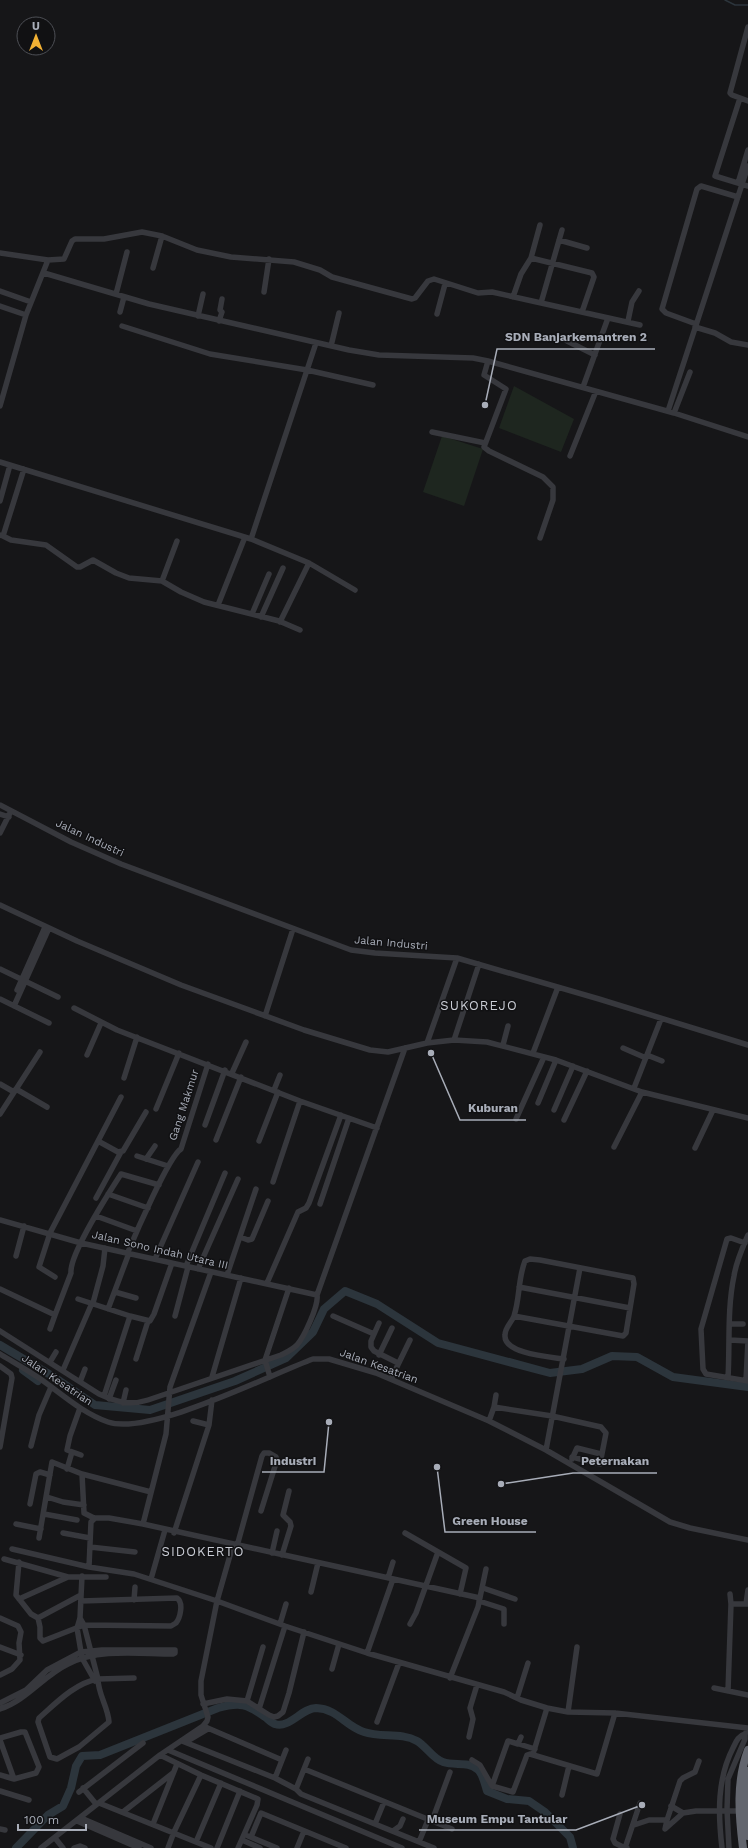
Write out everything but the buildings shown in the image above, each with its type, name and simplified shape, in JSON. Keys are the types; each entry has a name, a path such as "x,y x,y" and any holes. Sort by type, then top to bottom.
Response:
{"highway":[{"path":"743,1848 739,1818 739,1791 744,1760 748,1750"},
{"path":"748,1771 745,1804 748,1836"}],"street":[{"path":"748,27 730,92 732,95 748,101"},
{"path":"740,98 715,174 717,177 743,185"},
{"path":"743,185 748,150"},
{"path":"671,412 696,326 748,166"},
{"path":"738,197 701,186 697,189 662,309 666,313 715,333 731,342 748,346"},
{"path":"513,297 521,274 531,258 540,225"},
{"path":"541,303 562,230"},
{"path":"0,253 48,260 64,259 72,241 75,239 110,238 126,233 142,232 162,236 197,250 231,256 304,264 332,277 412,299 415,298 428,280 434,280 478,293 492,292 640,324"},
{"path":"153,268 162,236"},
{"path":"559,240 587,248"},
{"path":"116,294 127,252"},
{"path":"531,258 552,262 594,275 582,312"},
{"path":"264,292 269,259"},
{"path":"0,406 26,315 48,260"},
{"path":"44,273 124,297 198,316 331,346 379,355 473,358 488,361 671,412 748,437"},
{"path":"437,314 445,284"},
{"path":"0,291 31,302"},
{"path":"628,321 632,302 639,291"},
{"path":"198,316 203,294"},
{"path":"120,312 124,297"},
{"path":"219,321 222,312 220,310 222,299"},
{"path":"0,306 26,315"},
{"path":"331,346 339,313"},
{"path":"584,387 608,318"},
{"path":"122,326 210,354 307,370 373,385"},
{"path":"567,342 595,355"},
{"path":"251,539 316,343"},
{"path":"488,361 484,376 506,389 485,443 485,449 543,477 553,487 553,500 540,538"},
{"path":"671,412 690,372"},
{"path":"570,456 596,391"},
{"path":"432,432 485,443"},
{"path":"0,462 251,539 309,563 355,590"},
{"path":"0,501 10,465"},
{"path":"24,469 1,535 11,540 46,544 77,567 80,567 93,560 116,573 129,578 162,580 189,596 280,622 300,630"},
{"path":"218,605 245,537"},
{"path":"162,580 177,541"},
{"path":"280,622 309,563"},
{"path":"261,617 283,568"},
{"path":"252,614 269,574"},
{"name":"Jalan Industri","path":"0,805 10,814 121,864 293,929 357,951 457,958 748,1045"},
{"path":"0,814 10,814 0,833"},
{"path":"0,905 47,928 181,985 265,1016 370,1050 388,1052 427,1043 454,1040 470,1040 503,1045 556,1060 642,1092 748,1118"},
{"path":"12,1005 47,928"},
{"path":"265,1016 293,929"},
{"path":"427,1043 457,958"},
{"path":"454,1040 479,964"},
{"path":"0,969 58,997"},
{"path":"533,1053 558,987"},
{"path":"0,999 49,1023"},
{"path":"74,1008 101,1023 225,1070 300,1101 376,1128"},
{"path":"634,1088 661,1019"},
{"path":"87,1055 101,1023"},
{"path":"503,1045 508,1026"},
{"path":"124,1078 137,1037"},
{"path":"232,1073 246,1042"},
{"path":"0,1331 107,1398 123,1403 141,1402 168,1394 212,1377 265,1361 285,1353 298,1344 304,1334 316,1305 317,1295 405,1048"},
{"path":"623,1048 662,1061"},
{"path":"0,1114 40,1052"},
{"path":"156,1110 180,1053"},
{"path":"516,1119 544,1057"},
{"path":"538,1103 556,1060"},
{"name":"Gang Makmur","path":"108,1309 137,1230 168,1166 181,1149 208,1064"},
{"path":"554,1110 573,1066"},
{"path":"205,1125 225,1070"},
{"path":"564,1120 587,1071"},
{"path":"259,1141 280,1075"},
{"path":"216,1140 242,1077"},
{"path":"0,1084 15,1090 47,1107"},
{"path":"614,1147 642,1092"},
{"path":"55,1277 39,1268 50,1233 121,1097"},
{"path":"273,1182 300,1101"},
{"path":"695,1148 713,1110"},
{"path":"96,1198 120,1152 127,1146 146,1112"},
{"path":"267,1283 298,1212 309,1203 341,1115"},
{"path":"320,1204 349,1118"},
{"path":"98,1141 120,1152"},
{"path":"146,1158 155,1146"},
{"path":"138,1156 168,1166"},
{"path":"156,1259 198,1162"},
{"path":"175,1316 187,1266 225,1173"},
{"path":"50,1329 71,1273 70,1267 81,1243 108,1194 121,1174 159,1185"},
{"path":"198,1269 238,1179"},
{"path":"227,1275 256,1189"},
{"path":"108,1194 148,1208"},
{"path":"240,1237 248,1240 252,1239 268,1201"},
{"path":"96,1216 137,1230"},
{"name":"Jalan Sono Indah Utara III","path":"0,1220 81,1243 128,1252 317,1295"},
{"path":"16,1256 24,1226"},
{"path":"728,1378 730,1304 733,1277 748,1235"},
{"path":"730,1340 748,1341 747,1380 709,1376 704,1372 701,1329 727,1239 731,1238 745,1243"},
{"path":"63,1370 92,1303 103,1266 105,1248"},
{"path":"514,1316 624,1336 626,1333 634,1284 633,1278 540,1260 528,1259 524,1262 514,1316 505,1333 505,1340 509,1345 521,1351 564,1359"},
{"path":"136,1359 148,1321 150,1321 154,1314 172,1263"},
{"path":"546,1450 580,1268"},
{"path":"142,1524 163,1448 169,1412 168,1394 211,1272"},
{"path":"212,1377 241,1278"},
{"path":"519,1287 630,1308"},
{"path":"269,1376 265,1361 289,1288"},
{"path":"0,1289 55,1315"},
{"path":"115,1292 136,1298"},
{"path":"78,1299 148,1321"},
{"path":"107,1398 130,1316"},
{"path":"333,1316 374,1334"},
{"path":"379,1323 374,1334 371,1347 380,1354 398,1363"},
{"path":"730,1324 743,1324"},
{"path":"380,1354 392,1328"},
{"path":"391,1379 410,1340"},
{"path":"50,1362 56,1352"},
{"name":"Jalan Kesatrian","path":"0,1354 52,1387 80,1408 101,1419 116,1424 136,1423 212,1400 310,1360 320,1358 341,1362 391,1379 489,1421 546,1450 670,1522 690,1528 748,1540"},
{"path":"0,1366 11,1374 12,1378 0,1446"},
{"path":"80,1382 85,1369"},
{"path":"107,1398 116,1380"},
{"path":"31,1446 39,1415 52,1387"},
{"path":"123,1403 126,1390"},
{"path":"489,1421 496,1395"},
{"path":"174,1533 209,1425 212,1400"},
{"path":"494,1407 552,1416 602,1427 606,1433 600,1464 572,1457"},
{"path":"80,1408 67,1450 81,1455"},
{"path":"193,1421 209,1425"},
{"path":"571,1464 572,1457 577,1448 601,1454"},
{"path":"67,1469 72,1452"},
{"path":"41,1848 160,1755 184,1742 205,1728 208,1715 203,1705 201,1681 217,1600 263,1454 267,1453 276,1457 277,1460 261,1511"},
{"path":"39,1538 52,1462 82,1474 151,1492"},
{"path":"30,1504 36,1474 40,1472 50,1475"},
{"path":"82,1474 84,1513 94,1518 109,1518 142,1524 174,1533 460,1594 504,1609 504,1624"},
{"path":"282,1555 291,1527 290,1523 283,1515 290,1491"},
{"path":"47,1497 63,1502 84,1505"},
{"path":"44,1514 77,1520"},
{"path":"89,1567 91,1522 94,1518"},
{"path":"16,1524 41,1529"},
{"path":"151,1579 165,1530"},
{"path":"272,1553 277,1531"},
{"path":"63,1533 90,1538"},
{"path":"405,1533 466,1568 460,1594"},
{"path":"12,1548 89,1567 127,1572 151,1579 217,1600 282,1625 339,1644 398,1663 504,1692 547,1708 568,1712 615,1713 747,1731"},
{"path":"90,1548 135,1552"},
{"path":"410,1624 416,1613 438,1552"},
{"path":"4,1559 68,1577"},
{"path":"19,1562 16,1592 19,1599 31,1614 38,1618 40,1638 43,1640 84,1626 173,1625 178,1621 180,1603 178,1598 134,1600 81,1598 38,1618"},
{"path":"367,1653 390,1579 393,1562"},
{"path":"311,1592 318,1563"},
{"path":"450,1678 480,1600 486,1569"},
{"path":"82,1576 80,1618 77,1628 82,1655 96,1681 106,1705 109,1722 79,1747 58,1759 50,1757 38,1722 39,1718 70,1692 96,1681 134,1678"},
{"path":"19,1599 68,1577 106,1577"},
{"path":"134,1600 135,1587"},
{"path":"483,1588 515,1599"},
{"path":"731,1604 747,1604 748,1590"},
{"path":"728,1691 731,1604 730,1594"},
{"path":"259,1709 282,1625 286,1604"},
{"path":"0,1618 20,1628 21,1632 19,1643 21,1655 18,1664 0,1675"},
{"path":"80,1618 84,1626 91,1653 96,1681"},
{"path":"203,1705 227,1699 247,1701 274,1717 283,1712 304,1632"},
{"path":"332,1669 339,1644"},
{"path":"0,1647 21,1655"},
{"path":"247,1701 263,1647"},
{"path":"568,1712 576,1647"},
{"path":"0,1710 16,1702 20,1696 47,1670 82,1655 91,1653 173,1648 175,1650 174,1654 131,1651"},
{"path":"0,1703 20,1696 82,1655"},
{"path":"377,1722 398,1663"},
{"path":"517,1698 528,1663"},
{"path":"469,1737 473,1719 470,1708 477,1685"},
{"path":"714,1688 748,1695"},
{"path":"534,1752 547,1708"},
{"path":"492,1786 508,1741 519,1744 534,1752 569,1766 597,1774 615,1713"},
{"path":"205,1728 282,1760"},
{"path":"729,1848 727,1810 728,1780 747,1731"},
{"path":"722,1848 719,1811 720,1790 724,1770 738,1739 747,1731"},
{"path":"0,1775 14,1779 36,1773 39,1767 25,1732 0,1739 14,1779"},
{"path":"519,1744 521,1737"},
{"path":"184,1742 275,1778 296,1789 301,1794 434,1848"},
{"path":"143,1743 81,1790 98,1804 123,1812 211,1848"},
{"path":"168,1750 402,1848"},
{"path":"275,1778 286,1750"},
{"path":"472,1760 480,1765 492,1786 513,1792 527,1755 534,1752"},
{"path":"160,1755 201,1775 258,1799 255,1811 238,1848"},
{"path":"296,1789 308,1759"},
{"path":"683,1813 665,1828 666,1820 681,1779 695,1772 699,1761"},
{"path":"153,1824 177,1764"},
{"path":"562,1795 569,1766"},
{"path":"304,1769 452,1829"},
{"path":"419,1842 450,1772"},
{"path":"123,1812 173,1773"},
{"path":"168,1848 201,1775"},
{"path":"196,1842 221,1783"},
{"path":"0,1791 29,1800"},
{"path":"217,1848 240,1791"},
{"path":"317,1812 322,1802"},
{"path":"375,1824 384,1802"},
{"path":"620,1814 613,1839 615,1844 626,1848 640,1803"},
{"path":"671,1806 683,1813 748,1810"},
{"path":"255,1811 346,1848"},
{"path":"251,1837 261,1814"},
{"path":"79,1819 151,1848"},
{"path":"393,1831 400,1826 403,1819"},
{"path":"634,1825 649,1820 666,1820"},
{"path":"296,1848 304,1830"},
{"path":"106,1831 139,1848"},
{"path":"244,1834 277,1848"},
{"path":"54,1839 58,1848"},
{"path":"54,1839 63,1848"},
{"path":"242,1840 260,1848"},
{"path":"74,1848 80,1846 85,1848"}],"shaded area":[{"path":"514,386 574,419 561,452 499,428"},
{"path":"442,436 483,449 464,506 423,492"}],"waterway":[{"path":"725,0 735,5 748,5"},
{"path":"0,1345 54,1377 95,1405 150,1410 235,1381 286,1358 313,1332 324,1309 345,1291 377,1304 438,1343 550,1373 582,1369 612,1356 637,1357 673,1377 748,1387"},
{"path":"23,1370 38,1381"},
{"path":"16,1848 48,1815 63,1806 71,1788 76,1766 82,1756 100,1755 218,1708 232,1705 243,1705 253,1709 272,1723 280,1725 285,1724 311,1709 324,1709 336,1714 352,1726 364,1732 377,1735 411,1738 420,1743 443,1762 470,1765 477,1769 482,1776 487,1791 507,1799 529,1801 545,1812 570,1837 573,1848"}],"place":[{"name":"SDN Banjarkemantren 2","path":"485,405"},
{"name":"Kuburan","path":"431,1053"},
{"name":"Industri","path":"329,1422"},
{"name":"Green House","path":"437,1467"},
{"name":"Peternakan","path":"501,1484"},
{"name":"Museum Empu Tantular","path":"642,1805"}],"district":[{"name":"SUKOREJO","path":"479,1005"},
{"name":"SIDOKERTO","path":"203,1551"}]}
